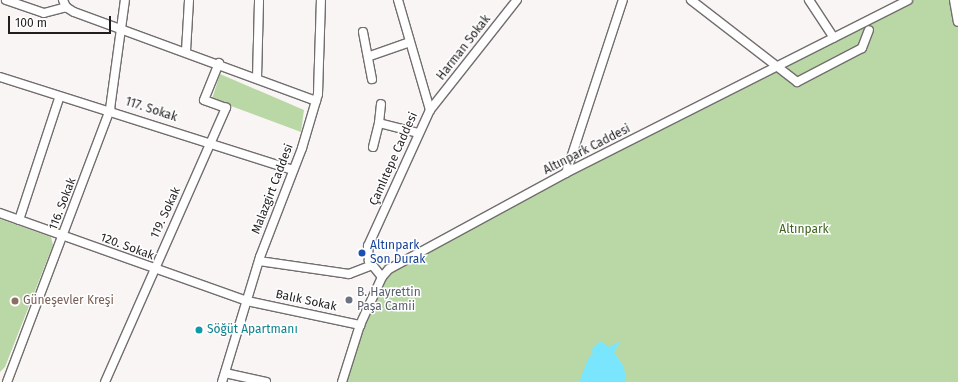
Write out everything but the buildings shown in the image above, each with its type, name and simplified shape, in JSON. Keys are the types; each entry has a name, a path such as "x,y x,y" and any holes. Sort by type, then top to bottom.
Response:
{"street":[{"path":"6,0 44,13 65,4 123,29 219,63 316,102"},
{"name":"116. Sokak","path":"7,382 64,237 110,109 123,29 125,0"},
{"path":"186,51 189,0"},
{"path":"256,78 259,0"},
{"name":"Malazgirt Caddesi","path":"222,382 259,261 293,170 316,102 321,0"},
{"name":"Çamlıtepe Caddesi","path":"382,277 372,265 368,246 418,133 430,110 398,0"},
{"name":"Harman Sokak","path":"430,110 517,0"},
{"path":"566,173 624,0"},
{"path":"691,0 776,68 797,82 862,48 869,30"},
{"path":"809,0 834,38"},
{"name":"Altınpark Caddesi","path":"342,382 360,325 382,277 404,259 566,173 908,0"},
{"path":"954,0 958,22"},
{"path":"363,32 370,56 372,79"},
{"path":"370,56 410,42"},
{"name":"119. Sokak","path":"105,382 212,143 226,108 204,100 219,63"},
{"name":"117. Sokak","path":"0,77 59,98 110,109 293,170"},
{"path":"19,220 59,98"},
{"path":"373,146 379,123 381,104"},
{"path":"379,123 418,133"},
{"name":"120. Sokak","path":"0,213 154,270 247,301"},
{"path":"259,261 349,274 372,265"},
{"name":"Balık Sokak","path":"247,301 360,325"},
{"path":"225,373 266,382"},
{"path":"0,380 7,382"}],"green space":[{"name":"Altınpark","path":"908,0 954,0 958,22 958,382 342,382 346,363 389,269"},
{"path":"220,74 304,110 301,132 212,99"},
{"path":"0,219 51,237 53,245 5,367 0,372"}],"water":[{"path":"600,341 609,347 621,341 614,352 624,367 626,382 579,382 589,357 593,355 591,350"}],"place":[{"name":"Altınpark Son Durak","path":"362,253"},
{"name":"B. Hayrettin Paşa Camii","path":"349,300"},
{"name":"Güneşevler Kreşi","path":"15,301"},
{"name":"Söğüt Apartmanı","path":"199,330"}]}
